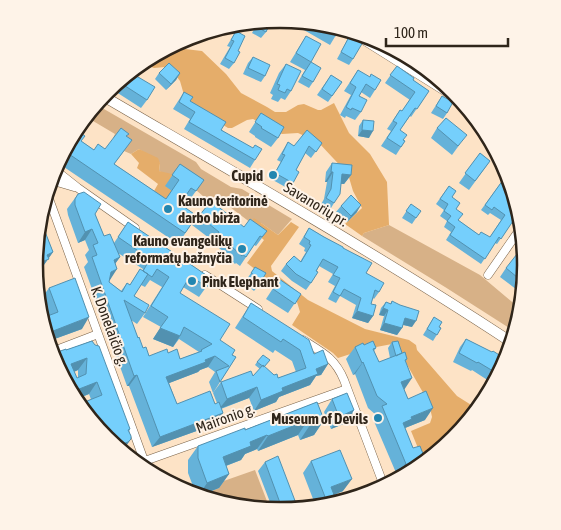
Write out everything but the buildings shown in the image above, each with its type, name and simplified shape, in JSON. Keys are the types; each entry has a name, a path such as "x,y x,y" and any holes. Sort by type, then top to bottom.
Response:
{"main road":[{"name":"Savanorių pr.","path":"110,100 292,206 506,338"}],"street":[{"path":"376,48 438,87"},
{"path":"61,174 78,188 140,231"},
{"path":"58,182 78,188"},
{"name":"K. Donelaičio g.","path":"51,204 142,457"},
{"path":"488,275 516,235"},
{"path":"202,273 261,311"},
{"path":"59,349 98,334"},
{"path":"298,336 333,361 338,368 382,480"},
{"name":"Maironio g.","path":"148,461 347,389"}],"shaded area":[{"path":"183,49 202,51 226,74 241,93 275,112 286,112 298,105 304,104 321,110 334,103 349,133 370,154 387,182 389,225 364,233 362,236 345,224 362,208 353,191 348,174 318,142 298,133 282,134 253,119 228,128 199,110 184,95 180,81 174,73 165,67 151,67"},
{"path":"102,108 196,162 201,169 231,187 242,189 292,219 278,235 261,223 251,223 226,204 223,207 214,200 211,203 196,190 159,171 160,163 139,149 131,154 124,151 113,138 115,134 92,120"},
{"path":"139,149 158,158 160,163 159,171 172,174 172,191 166,199 154,191 158,184 137,168 139,163 131,154"},
{"path":"254,218 278,235 291,222 299,227 271,266 272,271 308,300 365,329 409,340 416,345 417,350 457,396 472,406 437,444 428,450 420,453 411,431 430,423 432,417 429,403 398,349 392,344 366,349 338,358 292,325 300,312 297,302 247,263 264,240 249,227"},
{"path":"389,225 480,275 514,304 509,328 362,236 364,233"},
{"path":"255,470 267,502 234,498 210,492 219,488 218,483"}],"place":[{"name":"Cupid","path":"273,175"},
{"name":"Kauno teritorinė darbo birža","path":"168,209"},
{"name":"Kauno evangelikų reformatų bažnyčia","path":"242,249"},
{"name":"Pink Elephant","path":"192,281"},
{"name":"Museum of Devils","path":"378,418"}]}
